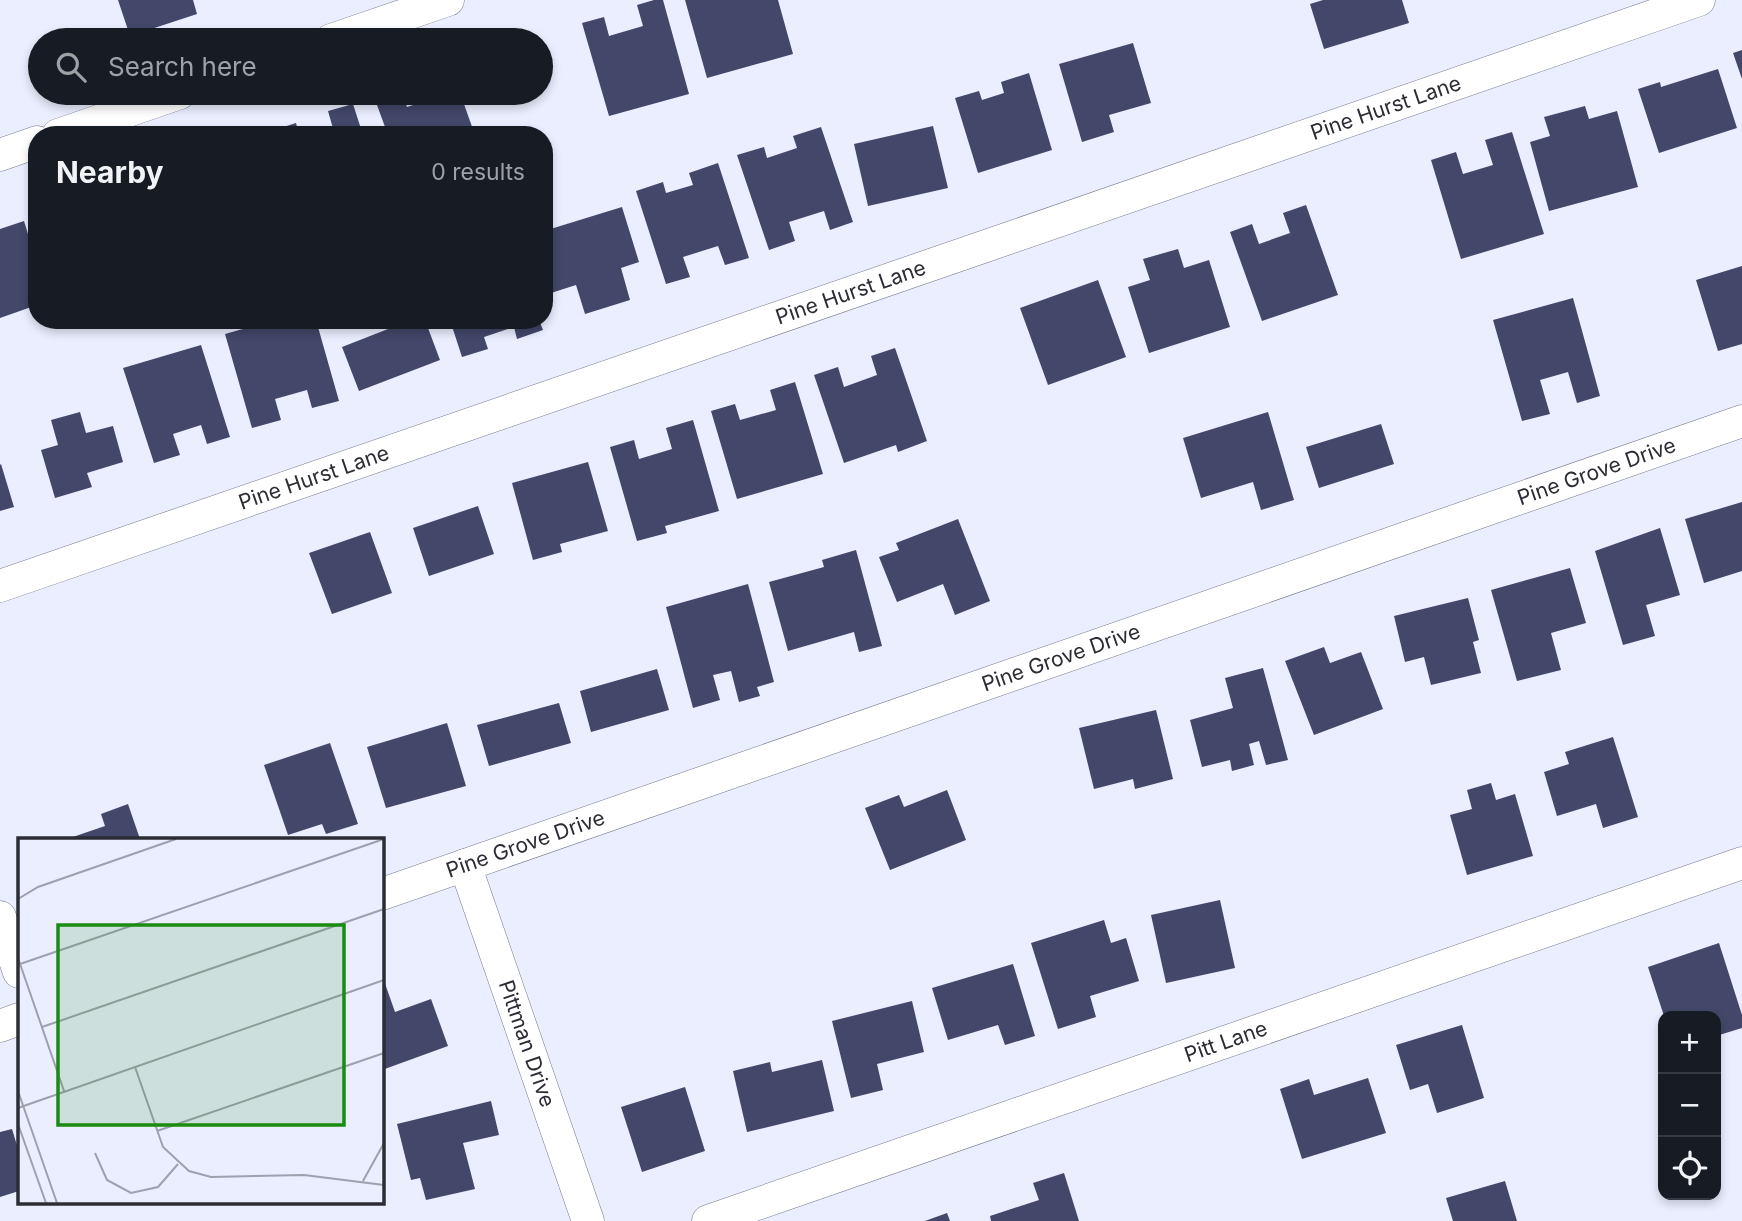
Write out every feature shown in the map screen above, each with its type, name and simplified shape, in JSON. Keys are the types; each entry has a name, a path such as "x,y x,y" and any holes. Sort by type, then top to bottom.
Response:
{"street":[{"path":"366,28 448,0"},
{"name":"Pine Hurst Lane","path":"0,586 1699,0"},
{"path":"84,126 145,105"},
{"path":"0,155 28,145"},
{"name":"Pine Grove Drive","path":"383,894 1742,421"},
{"name":"Pitt Lane","path":"708,1221 1742,863"},
{"name":"Pittman Drive","path":"465,865 588,1221"},
{"path":"0,917 18,969"},
{"path":"0,1026 18,1019"}],"building":[{"path":"118,0 193,0 197,14 154,28 127,28"},
{"path":"663,0 689,94 609,116 582,23 604,17 609,36 643,26 637,5"},
{"path":"685,0 778,0 793,54 707,78"},
{"path":"1323,0 1402,0 1409,23 1324,49 1310,4"},
{"path":"1133,43 1151,103 1109,115 1114,132 1082,142 1059,64"},
{"path":"1742,50 1742,79 1733,53"},
{"path":"1718,69 1737,128 1659,153 1638,89 1660,82 1661,87"},
{"path":"1029,73 1052,150 978,173 955,98 979,91 982,100 1004,93 1001,82"},
{"path":"353,105 360,126 332,126 328,111"},
{"path":"377,105 464,105 472,126 385,126"},
{"path":"1585,106 1589,119 1617,111 1638,187 1549,211 1530,142 1550,136 1544,117"},
{"path":"933,126 948,188 868,206 854,144"},
{"path":"821,127 853,222 830,230 824,211 789,222 795,241 769,250 737,155 764,147 767,158 797,148 793,136"},
{"path":"1512,132 1544,234 1461,259 1431,160 1456,152 1463,174 1493,165 1485,140"},
{"path":"718,163 749,258 725,265 718,246 683,257 690,277 666,284 636,191 663,182 666,193 693,185 689,173"},
{"path":"1306,205 1338,295 1262,321 1230,232 1252,224 1259,244 1290,233 1283,213"},
{"path":"622,207 639,262 621,268 630,300 585,314 576,285 553,292 553,228"},
{"path":"24,221 28,234 28,308 0,318 0,229"},
{"path":"1178,249 1184,268 1209,260 1230,327 1149,353 1128,287 1150,280 1143,259"},
{"path":"1742,266 1742,344 1718,351 1696,280"},
{"path":"1098,280 1126,357 1048,385 1020,308"},
{"path":"1573,298 1600,396 1577,403 1568,372 1540,380 1550,414 1522,421 1493,320"},
{"path":"243,329 319,329 339,401 312,408 307,390 275,399 281,420 252,428 225,334"},
{"path":"388,329 428,329 440,360 359,391 342,347"},
{"path":"453,329 508,329 484,337 488,349 462,357"},
{"path":"514,329 543,330 517,339"},
{"path":"201,345 230,437 207,444 201,425 173,434 180,455 154,463 123,368"},
{"path":"895,348 927,441 898,452 896,445 844,463 814,375 838,367 844,387 877,375 871,356"},
{"path":"795,382 823,474 737,499 711,411 735,404 740,420 776,410 770,390"},
{"path":"80,412 86,433 113,426 123,462 87,473 92,487 55,498 41,450 58,445 51,420"},
{"path":"1268,412 1294,500 1261,510 1253,482 1201,498 1183,438"},
{"path":"693,420 719,511 665,526 667,533 637,541 610,447 634,440 639,459 672,449 666,428"},
{"path":"1381,424 1394,464 1319,488 1306,447"},
{"path":"588,462 608,531 560,544 562,552 533,560 512,483"},
{"path":"0,465 14,507 0,511"},
{"path":"1742,502 1742,571 1704,583 1685,519"},
{"path":"478,506 494,554 429,576 413,528"},
{"path":"958,519 990,601 955,615 943,584 897,602 879,557 899,550 896,543"},
{"path":"1660,528 1680,595 1646,605 1655,636 1623,645 1595,551"},
{"path":"370,532 392,593 332,614 309,553"},
{"path":"856,550 882,646 859,652 854,632 788,651 769,582 824,567 822,560"},
{"path":"1570,568 1586,623 1551,633 1561,670 1517,681 1491,590"},
{"path":"748,584 774,682 757,687 760,696 739,702 731,671 713,675 720,700 693,708 666,607"},
{"path":"1468,598 1479,640 1473,642 1481,673 1431,685 1424,657 1405,662 1394,616"},
{"path":"1324,647 1330,663 1361,652 1383,709 1314,735 1285,661"},
{"path":"1263,668 1288,760 1266,765 1259,741 1249,744 1254,765 1232,771 1230,760 1202,767 1190,720 1233,708 1225,678"},
{"path":"657,669 669,710 591,732 580,691"},
{"path":"559,703 571,743 489,766 477,725"},
{"path":"1156,710 1173,779 1135,789 1133,779 1094,789 1079,728"},
{"path":"447,723 466,786 386,808 367,747"},
{"path":"1613,737 1638,817 1603,828 1596,804 1557,816 1544,772 1569,764 1565,752"},
{"path":"330,743 358,824 326,834 322,824 288,835 264,765"},
{"path":"1491,783 1496,800 1515,794 1533,856 1467,875 1450,815 1472,809 1467,790"},
{"path":"947,790 966,840 890,870 865,808 899,795 904,807"},
{"path":"128,804 140,838 70,838 105,826 101,814"},
{"path":"1220,900 1235,968 1166,983 1151,915"},
{"path":"1104,920 1111,943 1126,938 1139,981 1090,996 1096,1017 1058,1029 1031,943"},
{"path":"1719,943 1742,1015 1742,1028 1721,1034 1721,1011 1662,1011 1648,967"},
{"path":"1013,964 1035,1036 1005,1045 998,1025 948,1040 932,988"},
{"path":"383,978 395,1012 431,999 448,1046 383,1070"},
{"path":"912,1001 924,1052 877,1064 883,1090 851,1098 832,1021"},
{"path":"1462,1025 1484,1098 1437,1113 1428,1084 1410,1090 1396,1045"},
{"path":"822,1060 834,1111 747,1132 733,1071 770,1062 772,1072"},
{"path":"1368,1078 1386,1133 1302,1159 1280,1089 1309,1079 1314,1095"},
{"path":"685,1087 705,1151 642,1172 621,1107"},
{"path":"491,1101 499,1135 463,1143 475,1189 426,1200 420,1178 411,1180 397,1124"},
{"path":"12,1129 18,1149 18,1191 0,1197 0,1132"},
{"path":"1064,1173 1079,1221 991,1221 990,1216 1039,1200 1033,1183"},
{"path":"1505,1181 1517,1221 1453,1221 1446,1198"},
{"path":"947,1213 950,1221 925,1221"}]}
